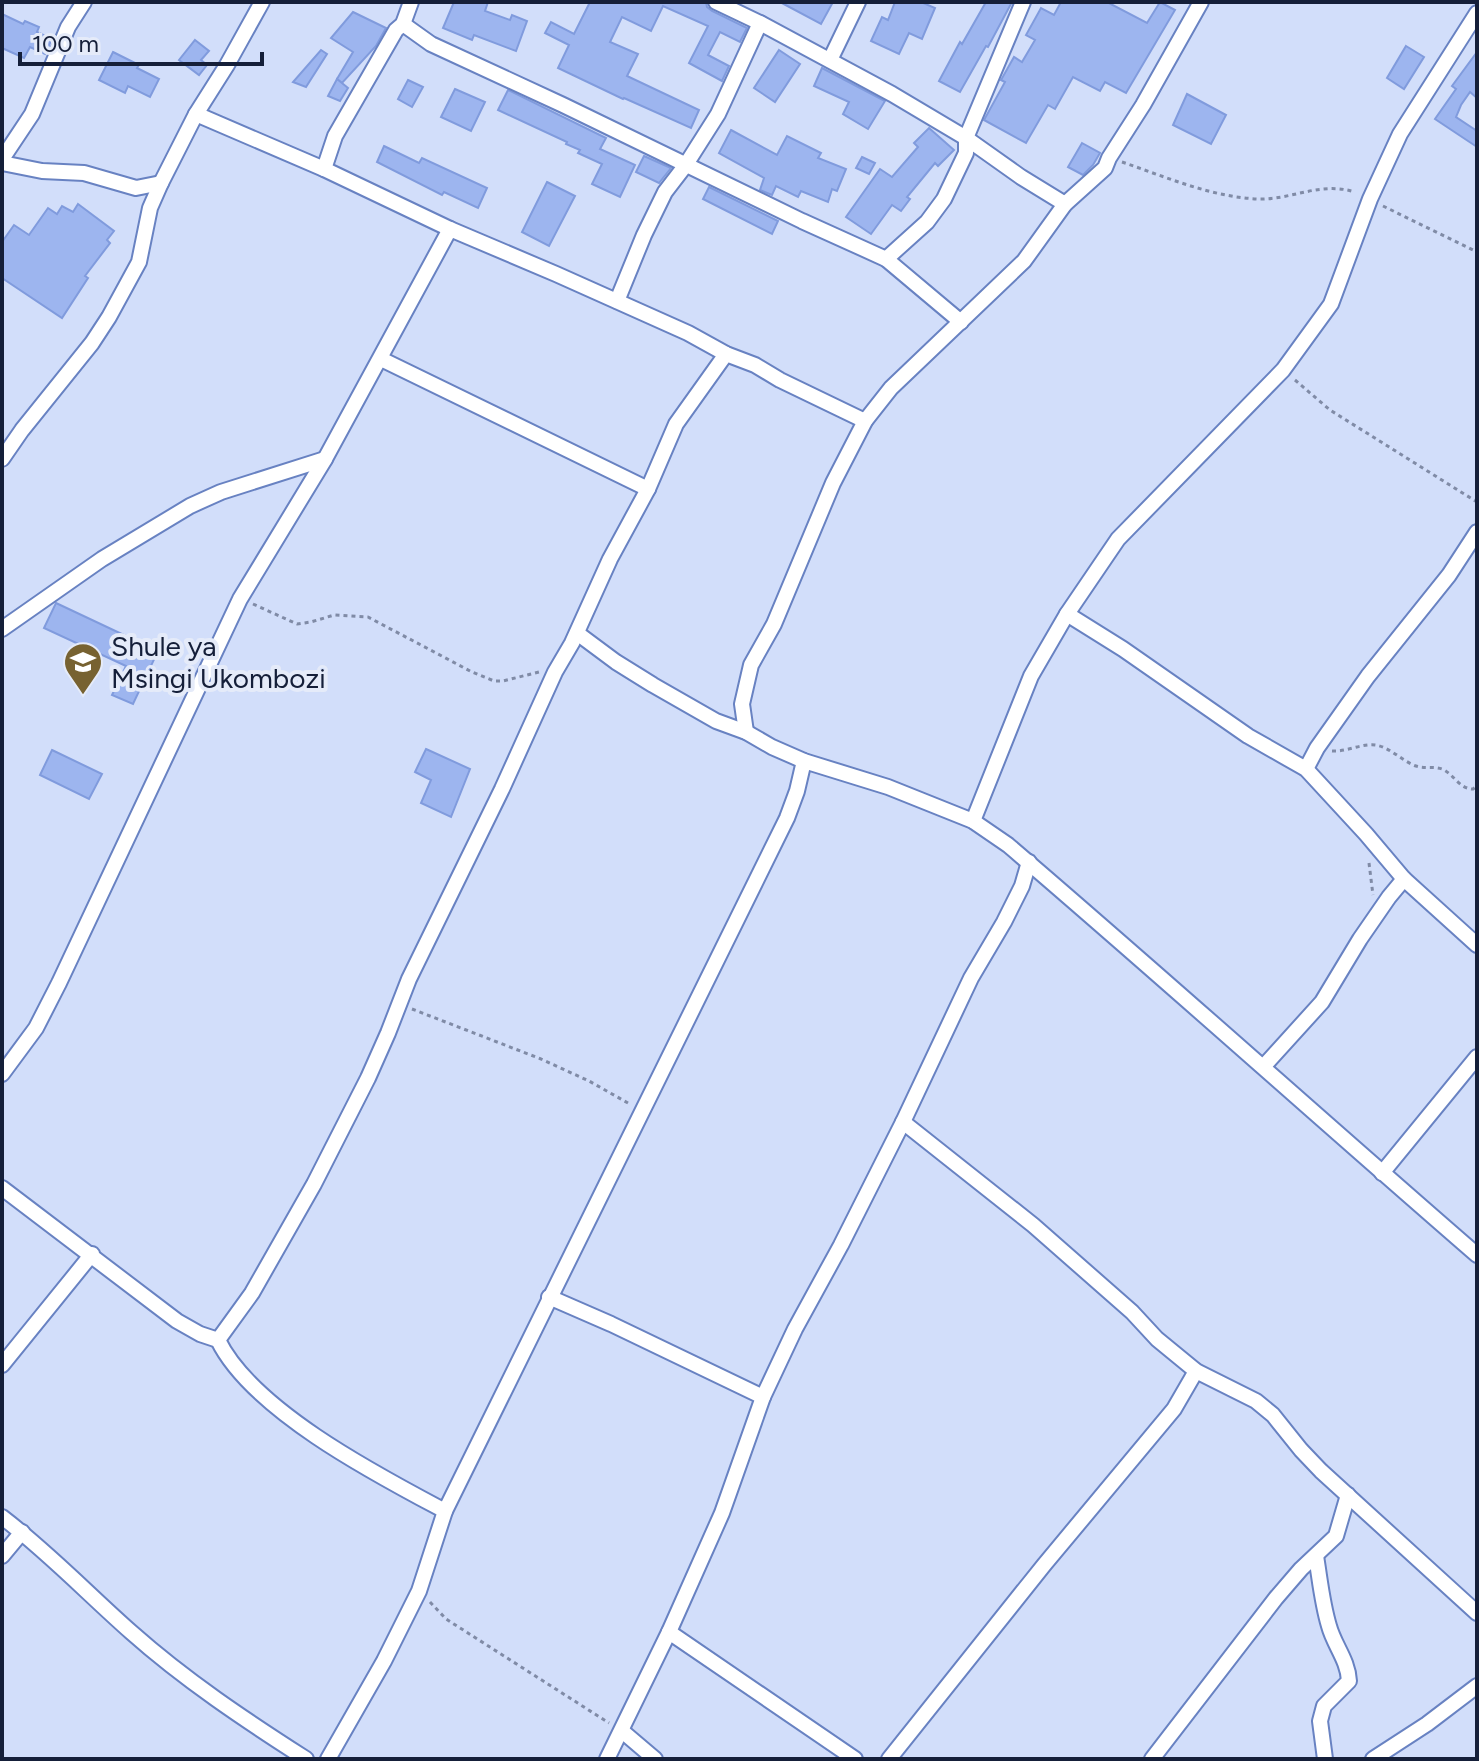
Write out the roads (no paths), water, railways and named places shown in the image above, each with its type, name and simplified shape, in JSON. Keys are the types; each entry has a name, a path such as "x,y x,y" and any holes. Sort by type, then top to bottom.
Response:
{"street":[{"path":"84,2 68,27 32,114 2,161 42,171 84,173 136,188 161,183"},
{"path":"2,459 109,317 139,262 150,208 161,183 196,114 262,2"},
{"path":"324,169 335,136 396,30 403,24 411,2"},
{"path":"716,2 892,94 966,138 1065,204"},
{"path":"830,60 858,2"},
{"path":"886,259 927,222 944,199 966,153 966,138 1023,2"},
{"path":"746,732 742,704 751,665 774,624 833,483 865,421 891,388 1024,261 1065,204 1105,168 1201,2"},
{"path":"973,821 1031,676 1067,614 1118,539 1283,370 1331,304 1370,199 1400,134 1477,13"},
{"path":"617,301 665,192 718,114 760,23"},
{"path":"403,24 431,44 886,259 961,322"},
{"path":"196,114 688,333 865,421"},
{"path":"2,1074 36,1028 59,983 240,599 325,459 450,229"},
{"path":"218,1340 252,1293 314,1184 368,1078 409,979 610,559 648,489 676,424 726,354"},
{"path":"381,359 648,489"},
{"path":"2,629 102,559 190,506 221,492 325,459"},
{"path":"1306,769 1317,748 1368,676 1449,575 1477,532"},
{"path":"1067,614 1248,736 1306,769 1404,879 1477,945"},
{"path":"577,633 616,662 716,721 746,732 804,761 888,787 973,821 1008,845 1477,1255"},
{"path":"328,1759 384,1661 419,1591 445,1511 787,818 804,761"},
{"path":"607,1759 722,1513 763,1397 903,1122 971,978 1022,886 1029,862"},
{"path":"1264,1066 1322,1002 1377,915 1404,879"},
{"path":"1382,1173 1477,1057"},
{"path":"903,1122 1033,1225 1196,1371 1256,1401 1273,1415 1301,1450 1477,1613"},
{"path":"2,1188 177,1321 218,1340 234,1367 296,1422 392,1483 445,1511"},
{"path":"2,1365 92,1254"},
{"path":"549,1297 763,1397"},
{"path":"889,1759 1174,1409 1196,1371"},
{"path":"1152,1759 1276,1598 1336,1536 1348,1495"},
{"path":"2,1517 132,1633 226,1707 306,1759"},
{"path":"2,1556 22,1532"},
{"path":"1316,1556 1330,1631 1349,1669 1349,1681 1324,1706 1320,1721 1325,1759"},
{"path":"669,1632 855,1759"},
{"path":"1373,1759 1477,1686"},
{"path":"622,1731 655,1759"}],"place":[{"name":"Shule ya Msingi Ukombozi","path":"83,696"}]}
